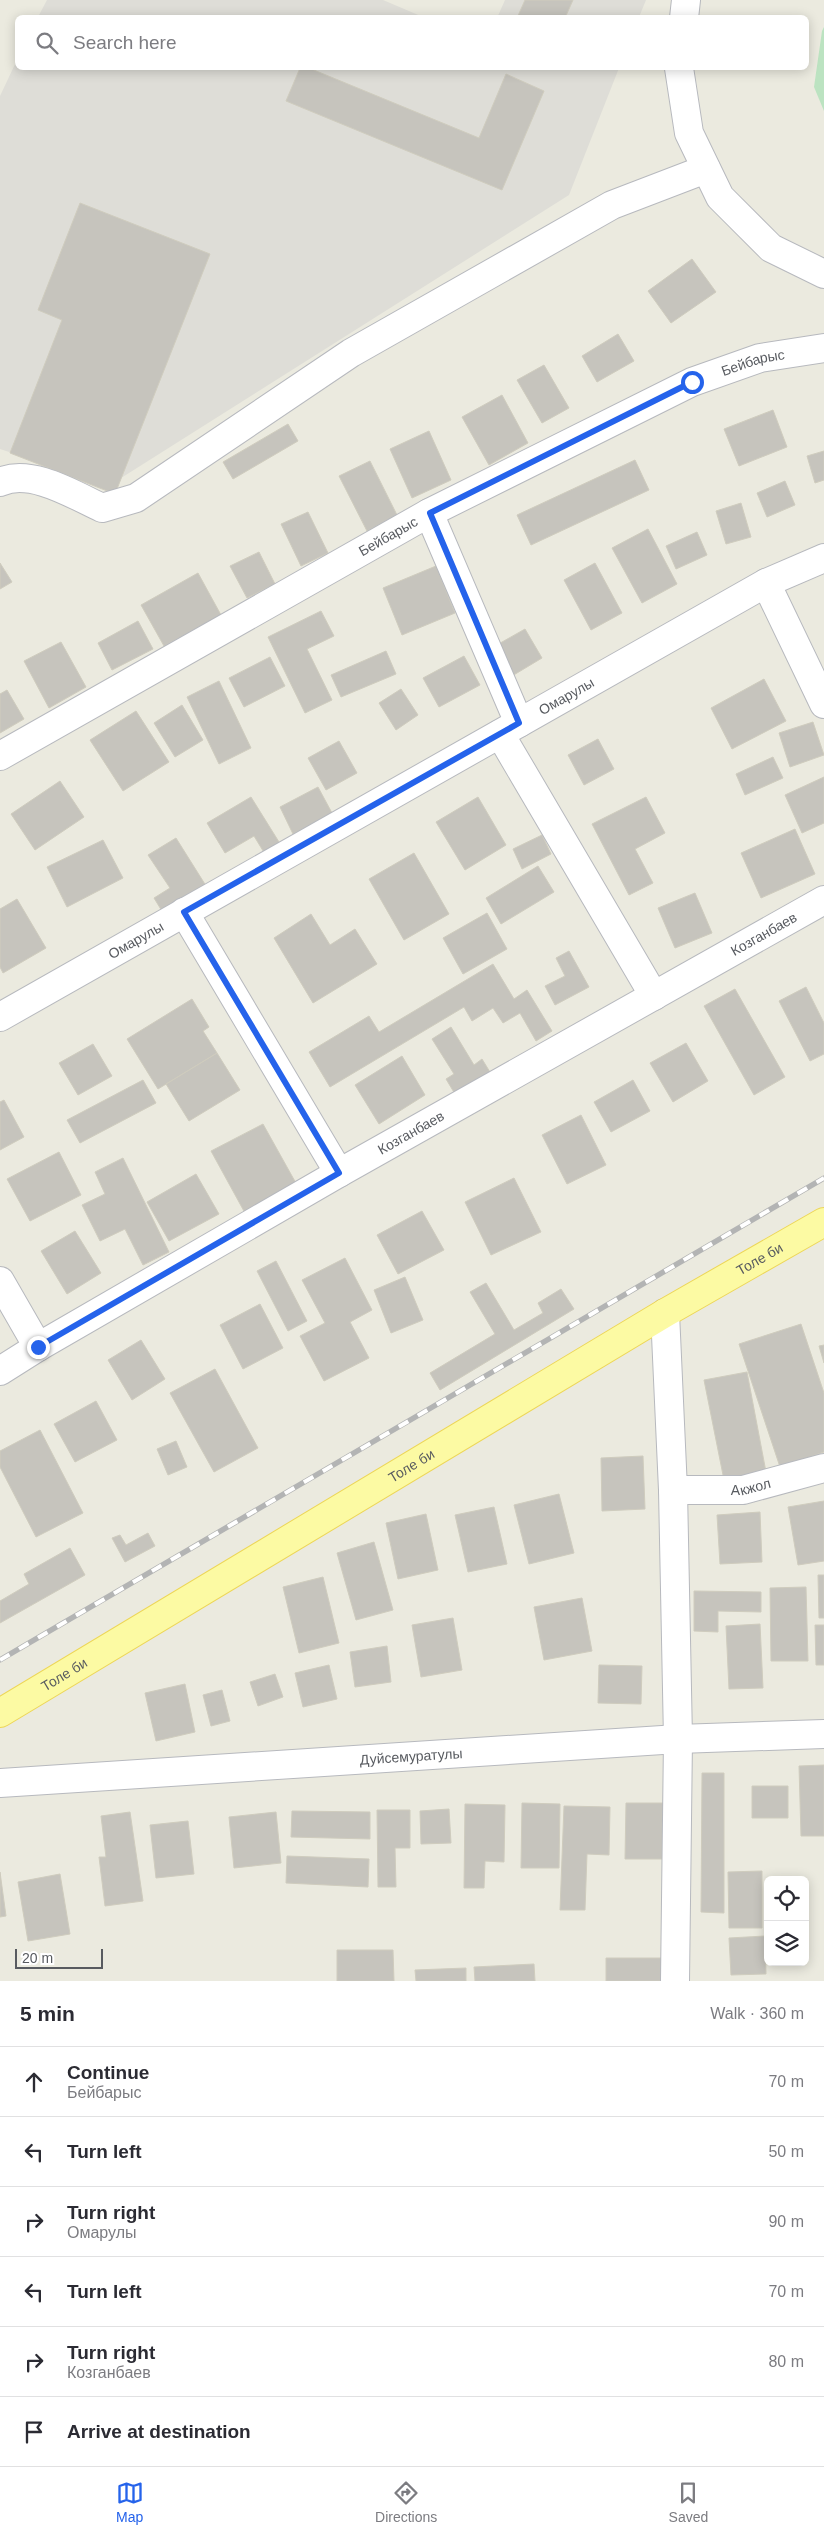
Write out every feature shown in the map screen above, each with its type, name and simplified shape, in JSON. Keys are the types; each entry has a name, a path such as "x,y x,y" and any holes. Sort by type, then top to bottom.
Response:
{"main road":[{"name":"Толе би","path":"0,1713 665,1313 824,1222"}],"street":[{"path":"684,15 686,0"},
{"path":"679,70 689,133 720,197 771,248 824,274"},
{"path":"0,482 10,478 49,482 102,508 136,498 351,353 612,205 706,169"},
{"name":"Бейбарыс","path":"0,756 430,513 692,382 760,358 824,348"},
{"path":"430,513 509,729 654,996"},
{"name":"Омарулы","path":"0,1017 766,583 824,558"},
{"path":"766,583 824,704"},
{"name":"Козганбаев","path":"0,1371 38,1347 339,1173 824,900"},
{"path":"184,912 339,1173"},
{"path":"0,1281 38,1347"},
{"path":"665,1313 673,1490 678,1739 675,1981"},
{"name":"Акжол","path":"673,1490 743,1490 824,1468"},
{"name":"Дуйсемуратулы","path":"0,1783 678,1739 824,1734"}],"shaded area":[{"path":"47,0 383,0 418,15 39,15"},
{"path":"505,0 646,0 640,15 498,15"},
{"path":"15,64 15,70 618,70 569,195 110,485 0,449 0,96"}],"green space":[{"path":"824,27 824,111 814,87"}],"building":[{"path":"525,0 573,0 566,15 518,15"},
{"path":"299,70 314,70 479,138 506,74 544,91 502,190 286,101"},
{"path":"80,203 210,254 115,494 10,453 62,320 38,310"},
{"path":"692,259 716,292 671,323 648,291"},
{"path":"618,334 634,361 597,382 582,356"},
{"path":"544,365 569,408 542,423 517,380"},
{"path":"502,395 528,443 489,465 462,417"},
{"path":"773,410 787,447 739,466 724,429"},
{"path":"288,424 298,441 233,479 223,462"},
{"path":"429,431 451,480 412,498 390,449"},
{"path":"824,451 824,480 815,483 807,456"},
{"path":"635,460 649,490 531,545 517,515"},
{"path":"370,461 397,515 367,531 339,476"},
{"path":"785,481 795,505 767,517 757,493"},
{"path":"741,503 751,537 726,544 716,511"},
{"path":"308,512 328,553 301,566 281,524"},
{"path":"648,529 677,584 642,603 612,548"},
{"path":"697,532 707,555 676,569 666,546"},
{"path":"259,552 275,584 247,598 230,566"},
{"path":"0,563 12,582 0,589"},
{"path":"595,563 622,613 591,630 564,580"},
{"path":"436,566 455,613 402,635 383,588"},
{"path":"198,573 221,615 164,646 141,605"},
{"path":"321,611 334,636 307,649 332,700 305,713 268,637"},
{"path":"138,621 153,649 112,670 98,643"},
{"path":"525,629 542,658 512,676 495,646"},
{"path":"61,642 86,687 49,708 24,661"},
{"path":"386,651 396,674 341,697 331,675"},
{"path":"464,656 480,685 439,707 423,678"},
{"path":"270,657 285,686 244,707 229,678"},
{"path":"764,679 786,721 732,749 711,708"},
{"path":"219,681 251,748 219,764 187,697"},
{"path":"401,689 418,715 396,730 379,703"},
{"path":"7,690 24,719 0,733 0,694"},
{"path":"182,705 203,740 175,757 154,723"},
{"path":"136,711 169,762 123,791 90,740"},
{"path":"813,722 824,755 790,767 779,733"},
{"path":"598,739 614,769 584,785 568,755"},
{"path":"339,741 357,773 326,790 308,758"},
{"path":"773,757 783,778 745,795 736,774"},
{"path":"824,777 824,823 802,833 785,795"},
{"path":"60,781 84,817 35,850 11,814"},
{"path":"318,787 332,813 293,834 280,807"},
{"path":"251,797 284,850 268,859 254,836 225,853 207,823"},
{"path":"478,797 506,845 465,870 436,822"},
{"path":"646,797 665,833 635,849 653,883 629,895 592,824"},
{"path":"795,829 815,874 761,898 741,853"},
{"path":"542,835 551,854 522,869 513,849"},
{"path":"176,838 208,889 165,916 154,898 170,888 148,855"},
{"path":"103,840 123,878 67,907 47,867"},
{"path":"414,853 449,914 404,940 369,879"},
{"path":"538,866 554,892 501,924 486,898"},
{"path":"695,893 712,933 675,948 658,908"},
{"path":"17,899 46,948 3,973 0,967 0,909"},
{"path":"487,913 507,949 463,974 443,938"},
{"path":"311,914 330,945 355,929 377,964 313,1003 274,938"},
{"path":"569,951 589,987 555,1005 545,986 565,976 556,958"},
{"path":"493,964 514,999 527,990 552,1031 536,1041 520,1013 503,1023 493,1008 472,1021 464,1007 330,1087 309,1052 369,1016 379,1032"},
{"path":"806,987 824,1023 824,1054 810,1061 779,1001"},
{"path":"735,989 785,1077 754,1095 704,1006"},
{"path":"192,999 209,1027 203,1031 217,1053 158,1089 127,1039"},
{"path":"451,1027 474,1065 482,1059 493,1077 458,1099 446,1079 454,1074 432,1039"},
{"path":"686,1043 708,1081 673,1102 650,1063"},
{"path":"93,1044 112,1076 78,1095 59,1063"},
{"path":"217,1053 240,1090 189,1121 166,1084"},
{"path":"402,1056 425,1095 379,1124 355,1085"},
{"path":"143,1080 156,1103 80,1143 67,1120"},
{"path":"633,1080 650,1111 611,1132 594,1102"},
{"path":"4,1100 24,1137 0,1150 0,1102"},
{"path":"581,1115 606,1165 567,1184 542,1135"},
{"path":"263,1124 297,1185 245,1213 211,1151"},
{"path":"59,1152 81,1195 30,1221 7,1179"},
{"path":"123,1158 169,1252 143,1265 125,1229 100,1241 82,1205 105,1194 95,1172"},
{"path":"196,1174 219,1214 169,1241 147,1202"},
{"path":"514,1178 541,1232 491,1255 465,1202"},
{"path":"422,1211 444,1250 398,1274 377,1235"},
{"path":"75,1231 101,1273 67,1294 41,1251"},
{"path":"345,1258 372,1310 350,1322 369,1358 324,1381 300,1336 325,1323 302,1280"},
{"path":"276,1261 307,1321 288,1331 257,1271"},
{"path":"405,1277 423,1320 391,1333 374,1290"},
{"path":"486,1283 514,1330 543,1313 538,1303 561,1289 574,1309 440,1390 430,1373 495,1334 470,1292"},
{"path":"260,1304 283,1348 243,1369 220,1325"},
{"path":"801,1324 824,1393 824,1452 780,1467 739,1344"},
{"path":"141,1340 165,1379 132,1400 108,1360"},
{"path":"824,1345 824,1363 819,1346"},
{"path":"215,1369 258,1448 214,1472 170,1393"},
{"path":"747,1372 766,1472 724,1480 704,1380"},
{"path":"96,1401 117,1440 75,1462 54,1424"},
{"path":"40,1430 83,1513 36,1537 0,1467 0,1451"},
{"path":"176,1441 187,1467 168,1475 157,1449"},
{"path":"643,1456 645,1509 602,1511 601,1458"},
{"path":"559,1494 574,1553 529,1564 514,1505"},
{"path":"824,1501 824,1561 798,1565 788,1507"},
{"path":"494,1507 507,1564 468,1572 455,1515"},
{"path":"760,1512 762,1562 720,1564 717,1515"},
{"path":"426,1514 438,1570 398,1579 386,1523"},
{"path":"148,1533 155,1546 125,1562 112,1538 120,1535 126,1545"},
{"path":"374,1542 393,1610 356,1620 337,1553"},
{"path":"70,1548 85,1575 0,1623 0,1601 29,1584 24,1574"},
{"path":"818,1575 824,1575 824,1618 819,1618"},
{"path":"323,1577 339,1643 299,1653 283,1587"},
{"path":"806,1587 808,1661 771,1661 770,1588"},
{"path":"694,1591 761,1592 761,1612 718,1611 718,1632 694,1631"},
{"path":"582,1598 592,1651 544,1660 534,1607"},
{"path":"453,1618 462,1670 421,1677 412,1625"},
{"path":"760,1624 763,1688 729,1689 726,1626"},
{"path":"815,1625 824,1625 824,1665 816,1665"},
{"path":"387,1646 391,1682 355,1687 350,1652"},
{"path":"329,1665 337,1699 303,1707 295,1673"},
{"path":"599,1665 642,1666 641,1704 598,1703"},
{"path":"275,1674 283,1697 258,1706 250,1682"},
{"path":"185,1684 195,1732 156,1741 145,1693"},
{"path":"222,1690 230,1721 211,1726 203,1695"},
{"path":"824,1765 824,1836 801,1836 799,1766"},
{"path":"702,1773 724,1773 724,1913 701,1912"},
{"path":"752,1786 788,1786 788,1818 752,1818"},
{"path":"522,1803 560,1804 559,1868 521,1868"},
{"path":"626,1803 663,1803 662,1859 625,1859"},
{"path":"465,1804 505,1805 504,1862 485,1861 484,1888 464,1888"},
{"path":"564,1806 610,1807 609,1855 587,1854 585,1910 560,1910"},
{"path":"449,1809 451,1843 421,1844 420,1811"},
{"path":"377,1810 410,1810 410,1848 395,1848 396,1887 378,1887"},
{"path":"292,1811 370,1812 370,1839 291,1837"},
{"path":"130,1812 143,1901 105,1906 99,1857 106,1857 101,1816"},
{"path":"276,1812 281,1863 234,1868 229,1817"},
{"path":"188,1821 194,1874 156,1878 150,1825"},
{"path":"287,1856 369,1859 368,1887 286,1883"},
{"path":"762,1871 762,1928 729,1928 728,1872"},
{"path":"0,1872 6,1916 0,1917"},
{"path":"60,1874 70,1934 28,1941 18,1882"},
{"path":"764,1936 764,1966 766,1966 766,1974 731,1975 729,1938"},
{"path":"337,1950 393,1950 394,1981 337,1981"},
{"path":"606,1958 665,1958 665,1981 606,1981"},
{"path":"534,1964 535,1981 475,1981 474,1967"},
{"path":"466,1968 466,1981 416,1981 415,1970"}],"railway":[{"path":"0,1660 824,1178"}],"route":[{"path":"38,1347 339,1173 184,912 519,723 430,513 692,382"}]}
